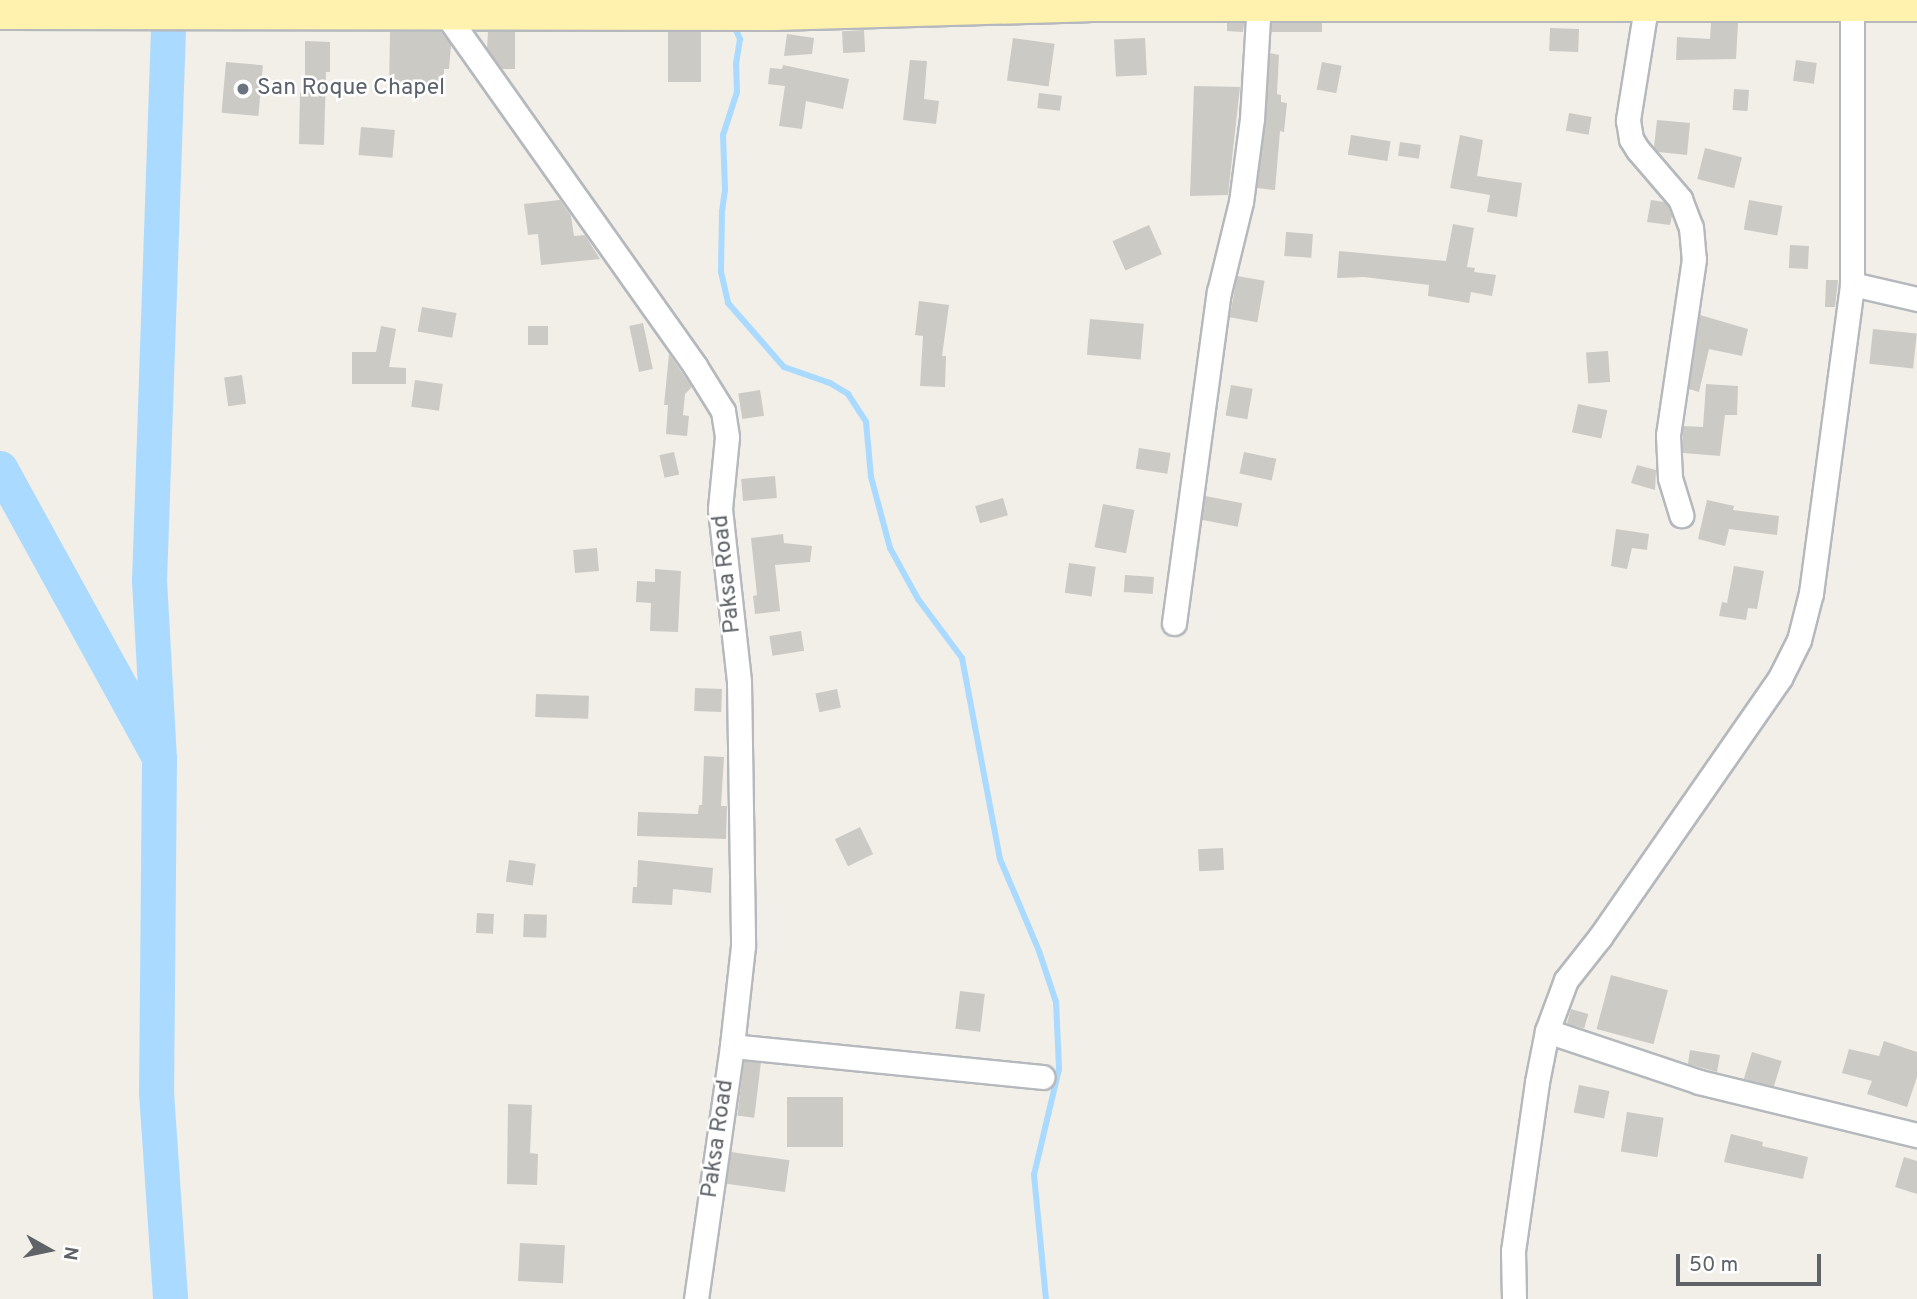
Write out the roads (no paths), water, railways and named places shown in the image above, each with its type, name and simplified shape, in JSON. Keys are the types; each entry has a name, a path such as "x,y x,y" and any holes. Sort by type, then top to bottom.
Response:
{"main road":[{"path":"0,10 774,11 1087,1 1917,2"}],"street":[{"path":"1174,623 1219,292 1241,202 1252,119 1259,1"},
{"path":"1647,1 1628,120 1631,139 1680,200 1691,227 1694,258 1668,435 1670,478 1681,515"},
{"path":"1514,1299 1513,1251 1547,1031 1566,980 1600,937 1780,678 1799,640 1811,593 1852,284 1852,1"},
{"name":"Paksa Road","path":"443,10 695,366 723,411 727,437 720,509 739,682 743,946 732,1046 697,1289"},
{"path":"1852,284 1917,299"},
{"path":"1547,1031 1699,1082 1917,1135"},
{"path":"732,1046 1042,1077"},
{"path":"681,1299 697,1289"}],"waterway":[{"path":"169,0 149,580 159,758 156,1092 170,1299"},
{"path":"732,21 740,39 736,63 737,92 723,135 725,190 721,272 728,303 784,367 830,383 848,394 866,422 871,477 890,548 918,599 962,658 1000,859 1039,951 1056,1002 1059,1069 1034,1175 1046,1299"},
{"path":"0,468 156,752"}],"place":[{"name":"San Roque Chapel","path":"243,89"}]}
